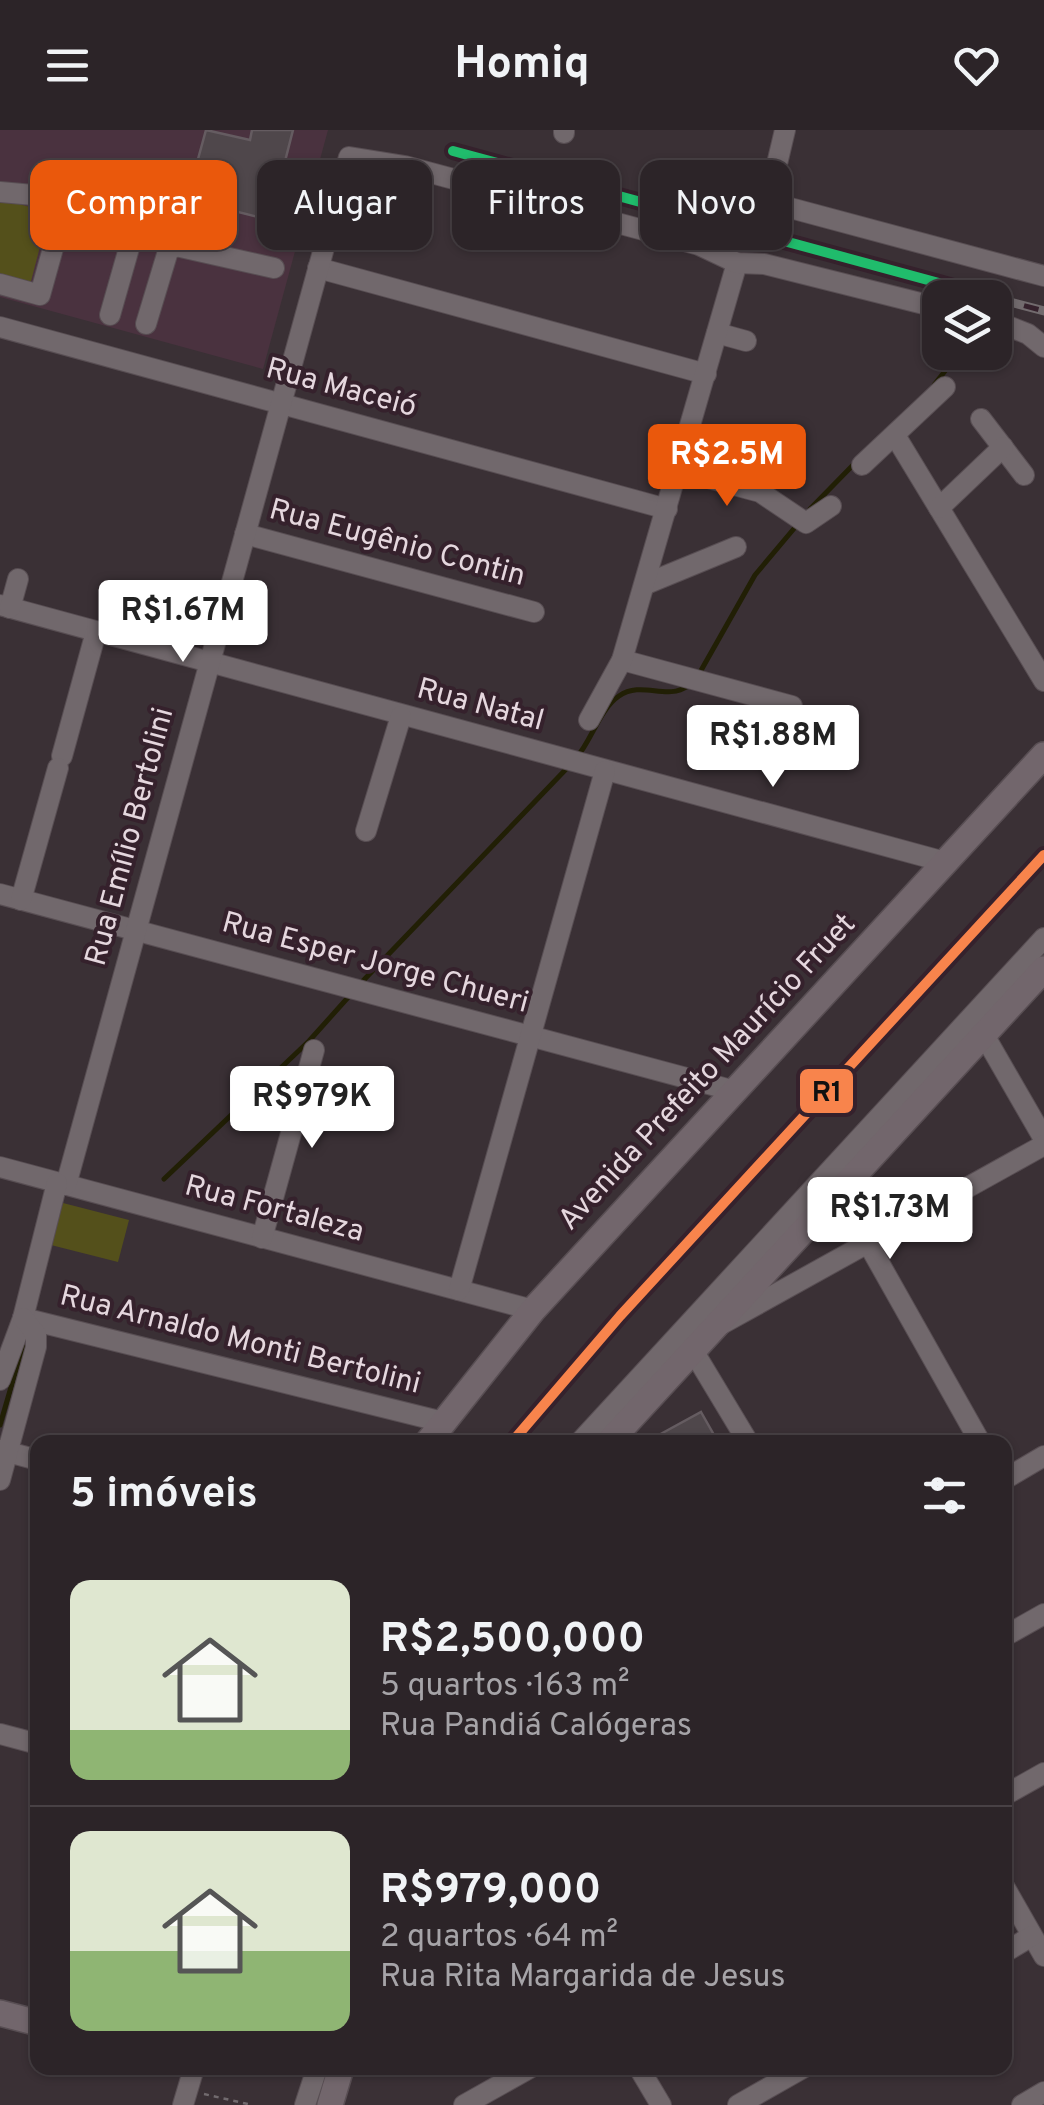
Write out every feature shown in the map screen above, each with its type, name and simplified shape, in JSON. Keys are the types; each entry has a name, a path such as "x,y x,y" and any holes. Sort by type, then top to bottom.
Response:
{"main road":[{"name":"Avenida Prefeito Maurício Fruet","path":"436,1432 533,1310 1044,755"},
{"path":"615,1435 1044,969"},
{"path":"0,2013 30,2022"},
{"path":"330,2105 339,2075"}],"street":[{"path":"786,130 768,202 1044,276"},
{"name":"Rua Emílio Bertolini","path":"0,1380 23,1318 136,930 349,158 404,166 682,240 737,263"},
{"path":"0,192 30,195"},
{"path":"146,324 168,251 176,246 274,268"},
{"path":"0,284 40,296 53,250"},
{"path":"110,315 128,250"},
{"path":"589,720 622,660 737,263 764,264 922,304"},
{"path":"318,268 706,374"},
{"name":"Rua Maceió","path":"0,328 667,509"},
{"path":"1012,328 1044,346"},
{"path":"717,333 746,341"},
{"path":"862,465 945,387"},
{"path":"981,420 1024,475"},
{"path":"896,436 1044,680"},
{"path":"939,508 1003,447"},
{"path":"678,470 760,492 799,518 832,506"},
{"name":"Rua Eugênio Contin","path":"246,534 534,612"},
{"path":"646,584 736,547"},
{"path":"5,606 18,579"},
{"name":"Rua Natal","path":"5,606 945,862"},
{"path":"10,897 60,762 96,632"},
{"path":"622,660 792,706"},
{"path":"372,833 406,717"},
{"path":"459,1290 531,1036 587,766"},
{"name":"Rua Esper Jorge Chueri","path":"10,897 735,1091"},
{"path":"586,1435 1044,938"},
{"path":"713,1327 869,1245 1044,1142 984,1035"},
{"path":"262,1238 314,1050"},
{"name":"Rua Fortaleza","path":"0,1167 533,1310"},
{"path":"869,1245 976,1435"},
{"name":"Rua Emílio Bertolini","path":"0,1480 4,1450 36,1347 36,1334 23,1318"},
{"name":"Rua Arnaldo Monti Bertolini","path":"23,1318 436,1432"},
{"path":"692,1349 744,1435"},
{"path":"4,1450 30,1458"},
{"path":"1012,1475 1044,1456"},
{"path":"1012,1632 1044,1614"},
{"path":"0,1734 30,1742"},
{"path":"1012,1791 1044,1773"},
{"path":"1012,1900 1044,1956"},
{"path":"1012,1948 1032,1936"},
{"path":"305,2105 316,2075"},
{"path":"464,2105 518,2075"},
{"path":"643,2075 661,2105"},
{"path":"738,2105 791,2075"},
{"path":"1022,2105 1044,2092"}],"path":[{"path":"186,2098 252,2105"}],"shaded area":[{"path":"0,130 328,130 320,160 257,160 257,250 295,250 263,369 0,297"},
{"path":"0,199 30,207 30,250 39,250 30,285 0,277"},
{"path":"63,1203 129,1220 118,1262 51,1245"}],"building":[{"path":"206,130 250,140 252,130 293,130 285,160 257,160 257,217 237,212 237,160 198,160"},
{"path":"701,1412 714,1435 659,1435"}],"waterway":[{"path":"934,385 946,370"},
{"path":"810,509 855,463"},
{"path":"699,674 755,575 797,525"},
{"path":"577,757 607,708 619,696 636,690 671,692 688,686"},
{"path":"359,985 570,765"},
{"path":"164,1179 309,1041 352,993"},
{"path":"0,1425 23,1346"}],"railway":[{"path":"453,151 928,280"},
{"path":"1012,303 1044,311"}],"transit line":[{"path":"453,151 928,280"},
{"name":"R1","path":"518,1435 620,1316 1044,855"}]}
